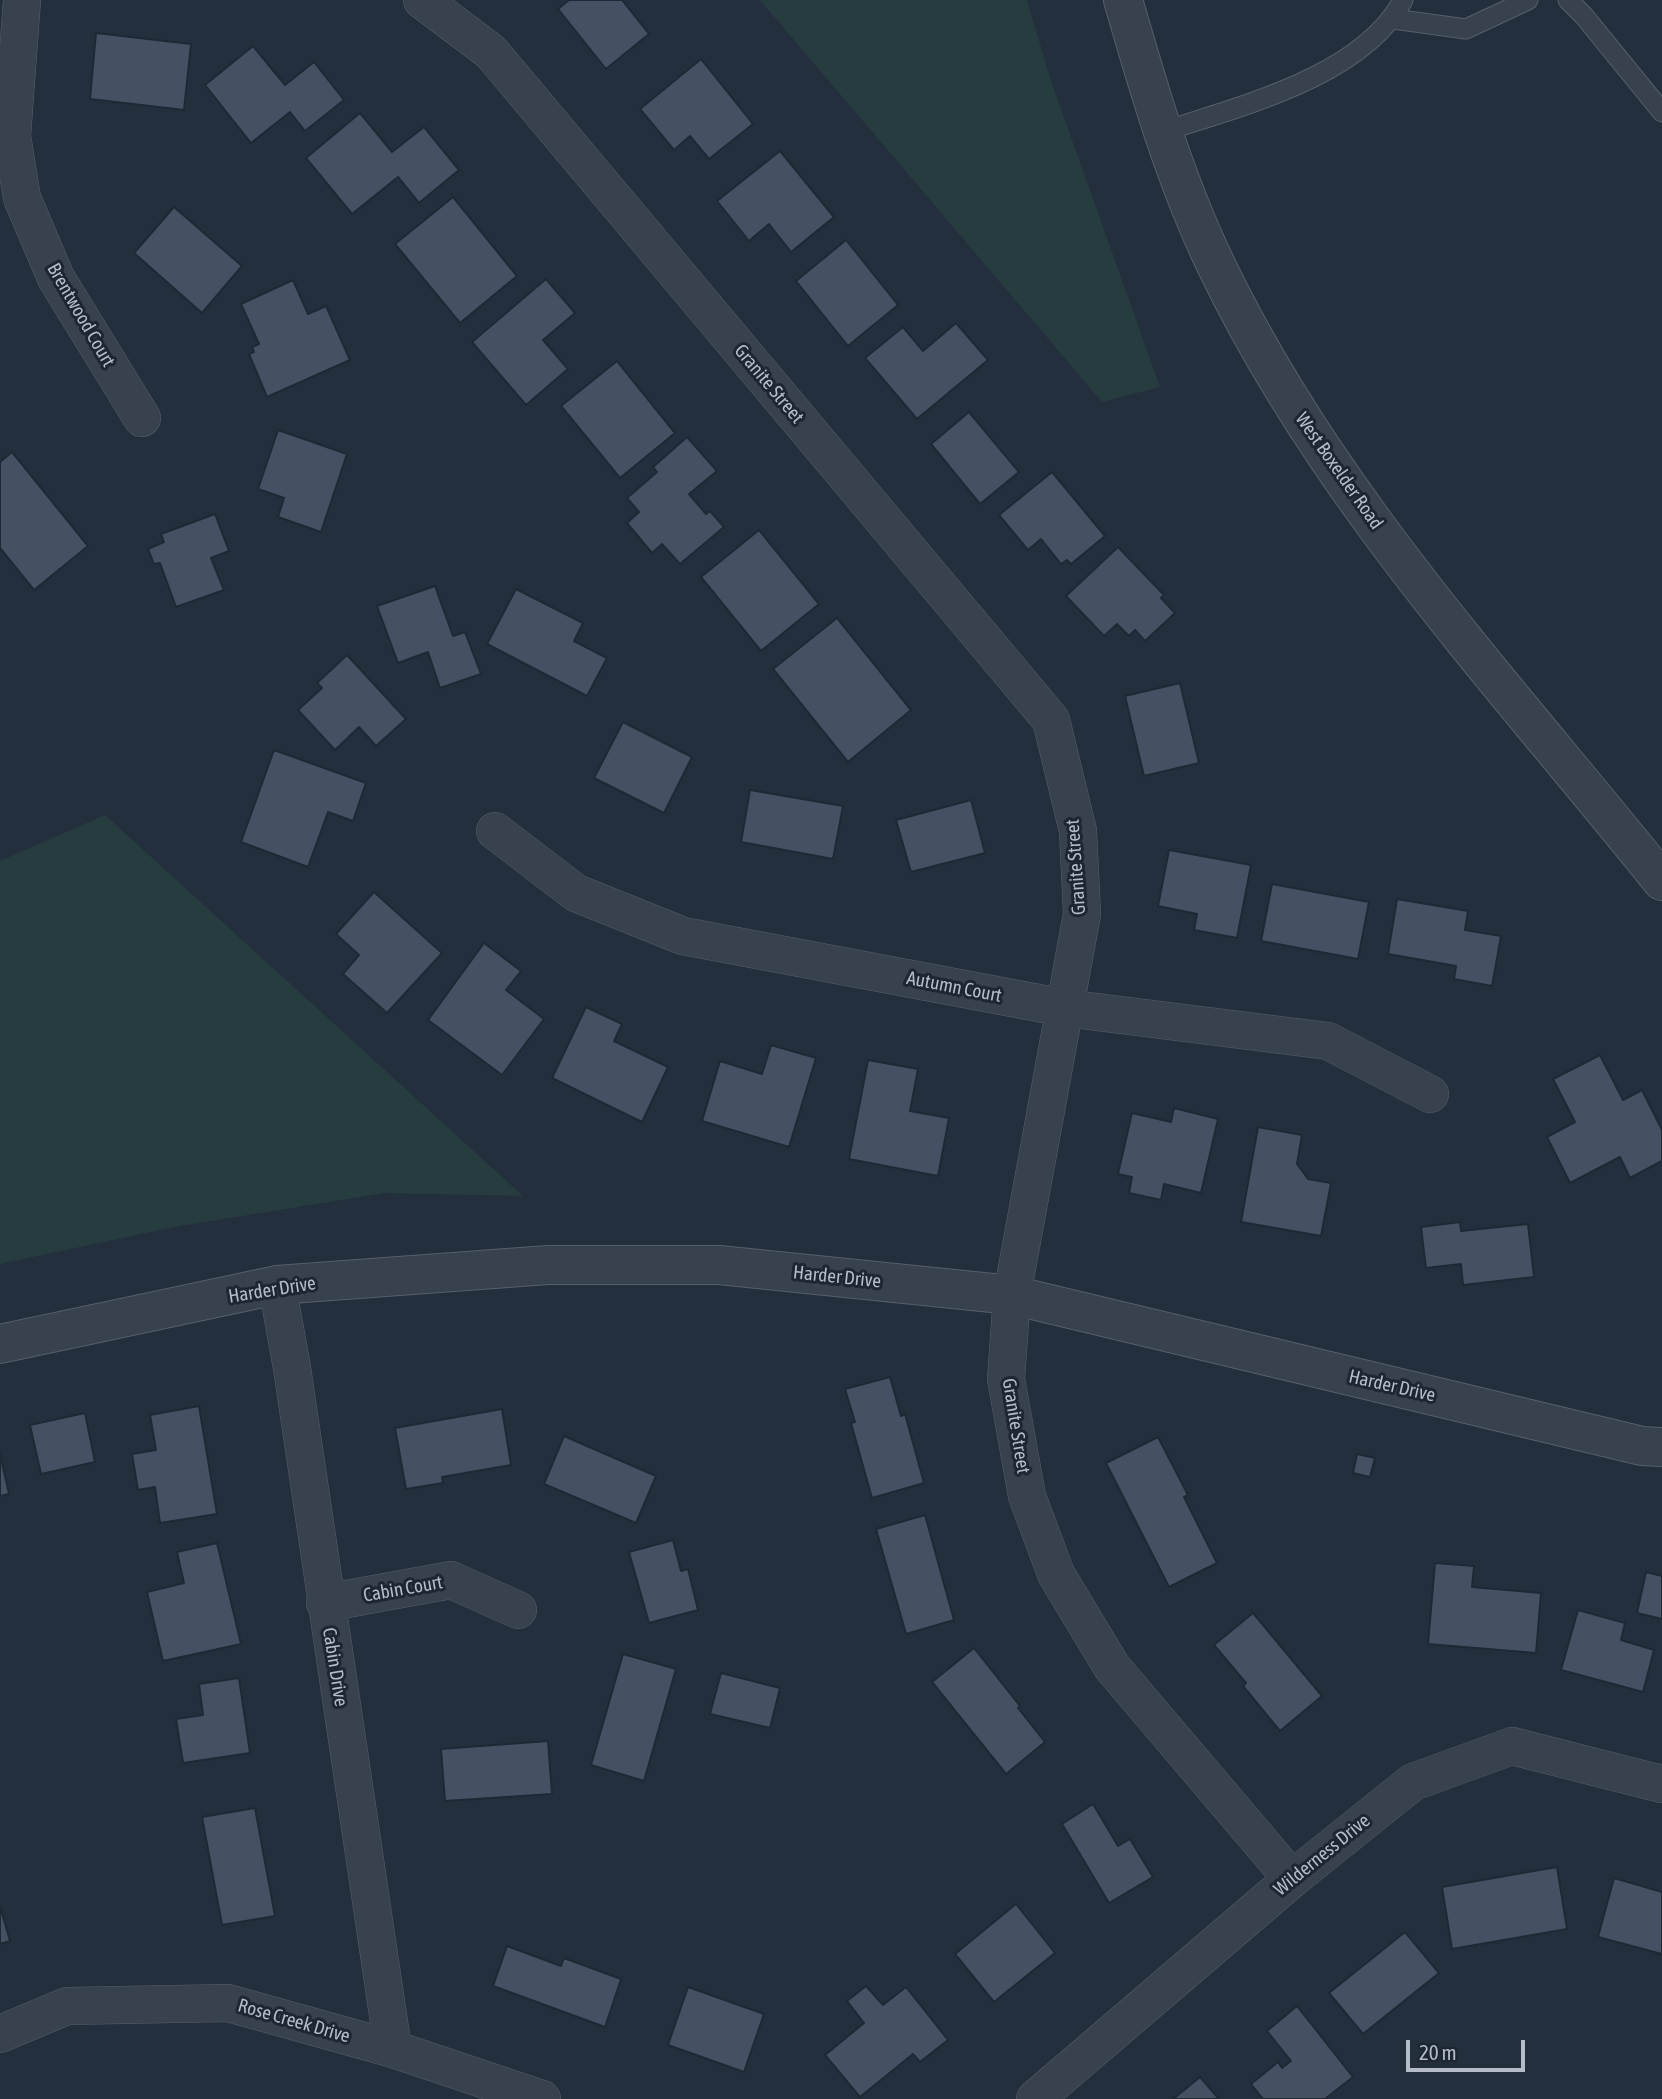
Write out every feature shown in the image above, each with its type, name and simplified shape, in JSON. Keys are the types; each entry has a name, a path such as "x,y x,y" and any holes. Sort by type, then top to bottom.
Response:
{"street":[{"name":"Brentwood Court","path":"22,0 12,136 22,198 56,278 142,418"},
{"name":"Granite Street","path":"422,0 491,52 1051,720 1077,831 1082,914 1012,1295 1006,1379 1027,1496 1056,1574 1112,1667 1292,1879"},
{"name":"West Boxelder Road","path":"1123,0 1162,132 1216,264 1286,394 1337,471 1436,604 1662,881"},
{"name":"Autumn Court","path":"495,831 576,893 683,936 1065,1008 1328,1041 1430,1094"},
{"name":"Harder Drive","path":"0,1344 277,1286 548,1265 719,1265 1012,1295 1629,1443 1662,1447"},
{"name":"Cabin Drive","path":"277,1286 292,1368 393,2049"},
{"name":"Cabin Court","path":"325,1603 451,1580 518,1610"},
{"name":"Wilderness Drive","path":"1035,2099 1292,1879 1413,1782 1512,1746 1662,1784"},
{"name":"Rose Creek Drive","path":"0,2034 67,2006 228,2003 393,2049 542,2099"}],"lane":[{"path":"1162,132 1272,95 1348,59 1393,19 1403,0"},
{"path":"1393,19 1466,29 1528,0"},
{"path":"1568,0 1662,112"}],"green space":[{"path":"760,0 1027,0 1051,81 1160,387 1102,402"},
{"path":"105,815 523,1196 385,1193 174,1227 0,1264 0,861"}],"building":[{"path":"569,0 622,0 649,34 606,69 558,9"},
{"path":"96,33 191,44 184,110 90,99"},
{"path":"253,46 285,85 314,62 344,100 305,131 290,112 251,143 205,85"},
{"path":"701,59 753,124 709,159 690,136 674,150 640,109"},
{"path":"360,113 392,152 424,127 459,170 419,203 398,177 352,214 306,158"},
{"path":"780,151 834,217 791,252 769,224 749,241 717,201"},
{"path":"453,197 517,276 460,323 395,244"},
{"path":"174,207 242,266 202,313 134,253"},
{"path":"846,240 898,305 848,346 796,281"},
{"path":"546,279 575,313 543,340 568,369 526,405 472,342"},
{"path":"293,280 308,314 326,306 350,360 267,397 249,354 254,352 252,347 259,344 241,304"},
{"path":"956,323 988,360 917,419 865,358 903,327 923,351"},
{"path":"617,361 675,433 620,478 561,406"},
{"path":"969,412 1019,472 980,504 931,444"},
{"path":"278,430 347,454 321,532 278,517 284,498 258,489"},
{"path":"687,437 717,471 689,494 706,514 710,511 724,527 680,564 662,544 652,553 627,523 639,512 627,498 657,472 653,467"},
{"path":"12,452 88,546 34,590 0,548 0,462"},
{"path":"1052,472 1105,536 1071,564 1067,560 1061,564 1041,539 1028,550 999,515"},
{"path":"215,514 229,551 211,558 224,590 176,607 160,563 154,564 148,549 164,542 161,534"},
{"path":"759,530 819,604 761,651 701,577"},
{"path":"1118,547 1164,595 1161,598 1175,613 1145,641 1135,630 1129,636 1117,624 1104,636 1066,596"},
{"path":"435,586 453,636 465,632 481,674 440,688 428,652 398,663 377,606"},
{"path":"516,589 583,623 574,641 607,658 587,696 487,644"},
{"path":"837,618 911,710 848,762 773,669"},
{"path":"347,655 406,719 376,746 359,727 335,750 298,710 322,688 317,683"},
{"path":"1180,683 1199,763 1144,776 1125,696"},
{"path":"623,722 692,757 664,813 594,778"},
{"path":"274,750 366,783 353,821 328,812 308,867 241,842"},
{"path":"750,790 843,806 833,859 741,842"},
{"path":"971,800 985,853 911,872 896,820"},
{"path":"1169,850 1251,865 1237,938 1194,930 1197,914 1158,906"},
{"path":"1272,884 1369,902 1358,959 1261,941"},
{"path":"374,892 442,953 387,1013 343,974 359,955 336,934"},
{"path":"1397,899 1468,911 1465,930 1501,936 1492,986 1454,979 1456,966 1388,954"},
{"path":"484,943 521,971 506,990 544,1019 502,1075 428,1020"},
{"path":"586,1007 622,1024 614,1041 668,1067 642,1122 552,1078"},
{"path":"771,1045 816,1058 789,1147 702,1121 720,1061 762,1074"},
{"path":"1600,1055 1623,1100 1642,1090 1662,1130 1662,1161 1630,1178 1620,1157 1570,1183 1547,1137 1575,1122 1553,1079"},
{"path":"868,1060 918,1069 910,1111 949,1118 938,1176 849,1159"},
{"path":"1174,1108 1218,1119 1201,1193 1164,1184 1161,1200 1129,1193 1132,1177 1118,1174 1132,1113 1171,1122"},
{"path":"1258,1127 1302,1135 1297,1164 1308,1179 1331,1183 1321,1236 1241,1222"},
{"path":"1460,1222 1461,1231 1528,1224 1534,1277 1463,1285 1461,1264 1426,1268 1421,1227"},
{"path":"890,1377 901,1416 905,1414 924,1483 872,1498 851,1423 855,1422 845,1389"},
{"path":"199,1406 217,1514 160,1523 155,1487 138,1490 132,1454 156,1450 150,1415"},
{"path":"502,1409 511,1465 442,1477 443,1483 406,1489 395,1428"},
{"path":"85,1413 95,1462 41,1474 30,1425"},
{"path":"564,1436 656,1476 636,1523 544,1484"},
{"path":"1158,1437 1188,1495 1184,1497 1217,1563 1169,1587 1106,1463"},
{"path":"0,1454 9,1494 0,1496"},
{"path":"1357,1454 1375,1458 1370,1477 1353,1473"},
{"path":"925,1515 954,1620 906,1634 876,1529"},
{"path":"673,1540 681,1571 688,1569 698,1610 649,1623 629,1552"},
{"path":"217,1543 241,1644 163,1661 147,1592 184,1583 177,1552"},
{"path":"1435,1563 1474,1566 1472,1587 1541,1593 1536,1653 1428,1644"},
{"path":"1646,1572 1662,1576 1662,1619 1637,1613"},
{"path":"1578,1610 1625,1623 1621,1640 1654,1650 1643,1692 1561,1670"},
{"path":"1253,1613 1322,1696 1280,1731 1243,1686 1246,1683 1214,1645"},
{"path":"974,1648 1045,1742 1006,1774 932,1682"},
{"path":"623,1654 676,1669 644,1781 591,1765"},
{"path":"721,1673 780,1688 770,1728 710,1714"},
{"path":"239,1678 250,1753 183,1763 176,1719 203,1715 199,1684"},
{"path":"548,1741 552,1794 445,1801 441,1749"},
{"path":"1093,1804 1118,1846 1130,1839 1153,1877 1109,1903 1062,1824"},
{"path":"255,1808 275,1916 222,1925 202,1817"},
{"path":"1557,1867 1567,1929 1452,1949 1442,1887"},
{"path":"1614,1878 1662,1892 1662,1954 1598,1937"},
{"path":"1016,1904 1055,1953 994,2002 955,1954"},
{"path":"0,1906 10,1941 0,1944"},
{"path":"1405,1932 1439,1973 1363,2034 1329,1993"},
{"path":"507,1946 561,1966 564,1958 621,1979 605,2027 493,1986"},
{"path":"866,1986 883,2005 906,1987 948,2040 920,2062 913,2054 860,2097 825,2055 864,2023 847,2001"},
{"path":"688,1987 764,2014 744,2072 668,2045"},
{"path":"1297,2006 1353,2077 1325,2099 1263,2099 1251,2084 1278,2062 1282,2068 1291,2061 1267,2031"},
{"path":"1200,2077 1219,2099 1173,2099"}]}
